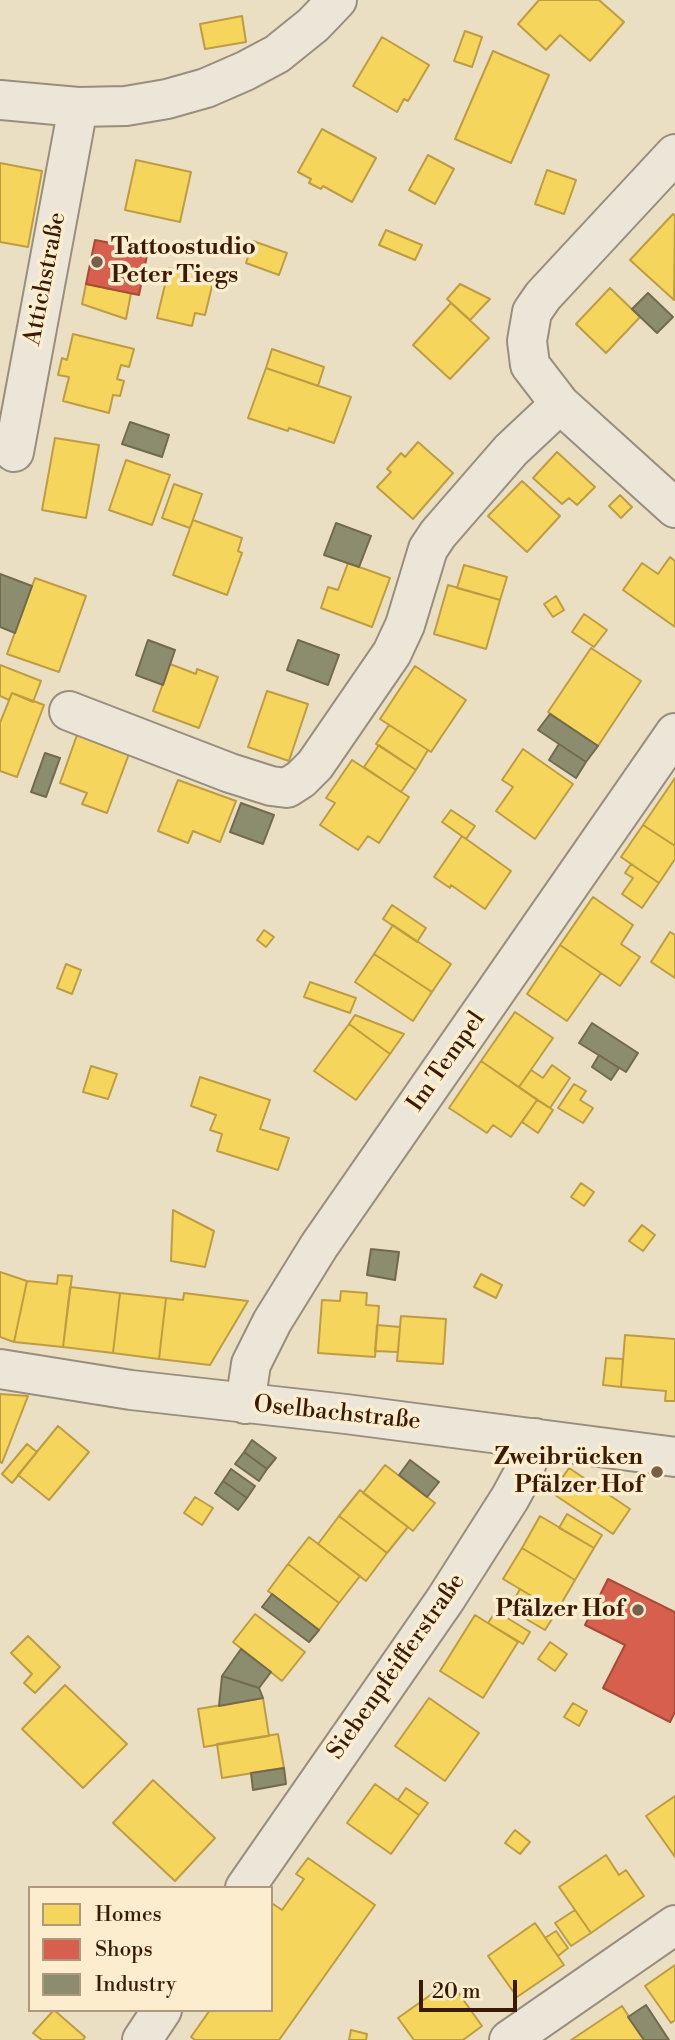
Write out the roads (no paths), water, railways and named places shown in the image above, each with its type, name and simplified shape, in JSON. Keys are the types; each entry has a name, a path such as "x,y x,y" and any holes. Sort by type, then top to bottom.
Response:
{"street":[{"path":"0,100 78,107 140,104 206,88 277,54 313,25 337,0"},
{"name":"Attichstraße","path":"13,452 78,107"},
{"path":"675,154 543,296 532,312 527,341 530,365 560,404 675,508"},
{"path":"69,711 230,773 271,786 287,788 316,765 392,653 405,625 428,549 438,534 511,450 560,404"},
{"name":"Im Tempel","path":"245,1404 251,1364 272,1322 319,1246 675,733"},
{"name":"Oselbachstraße","path":"0,1369 131,1390 535,1437 675,1457"},
{"name":"Siebenpfeifferstraße","path":"246,1886 452,1589 510,1498 523,1474 535,1437"},
{"path":"509,2040 675,1925"},
{"path":"142,2040 161,2012"}],"place":[{"name":"Tattoostudio Peter Tiegs","path":"97,262"},
{"name":"Zweibrücken Pfälzer Hof","path":"657,1472"},
{"name":"Pfälzer Hof","path":"638,1610"}]}
